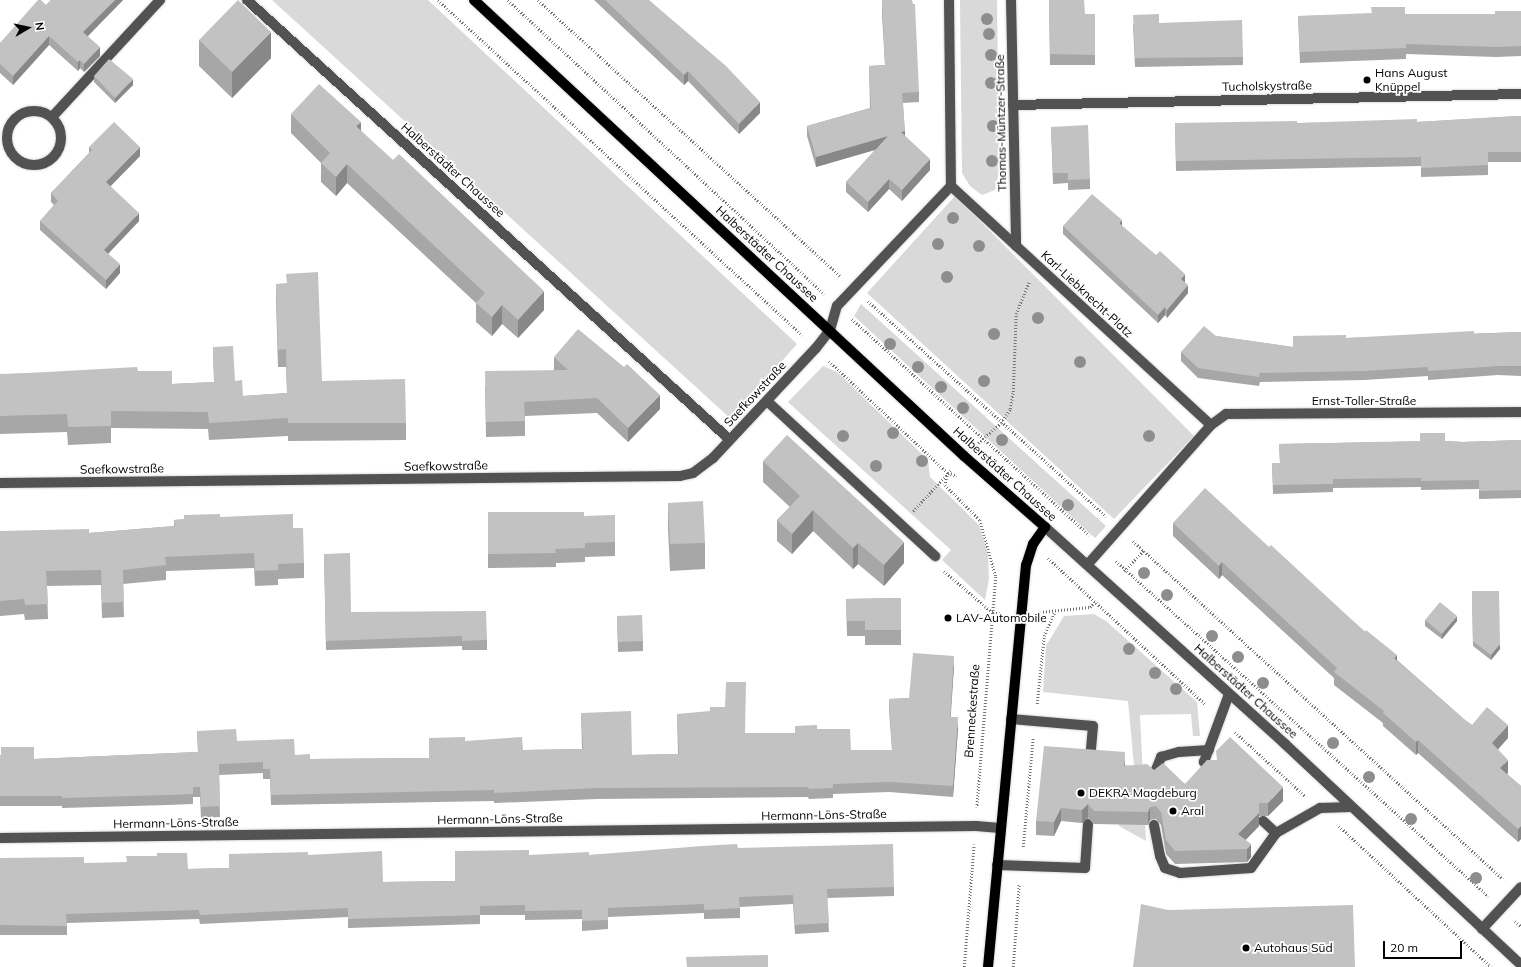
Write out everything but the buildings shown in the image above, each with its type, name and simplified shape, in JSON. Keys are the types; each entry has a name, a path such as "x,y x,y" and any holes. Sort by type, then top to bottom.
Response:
{"main road":[{"name":"Halberstädter Chaussee","path":"474,0 964,456 1045,527"},
{"path":"988,967 1026,565 1033,544 1045,527"}],"street":[{"path":"53,116 160,0"},
{"name":"Halberstädter Chaussee","path":"247,0 730,440"},
{"path":"830,330 837,306 951,186 949,0"},
{"name":"Thomas-Müntzer-Straße","path":"1011,0 1016,246"},
{"name":"Tucholskystraße","path":"1013,104 1521,94"},
{"path":"40,110 53,116 61,128 62,143 55,156 43,164 29,166 16,159 8,147 7,132 13,119 25,111 40,110"},
{"name":"Karl-Liebknecht-Platz","path":"951,186 1210,425"},
{"name":"Saefkowstraße","path":"0,483 680,476 704,467 767,401 830,330"},
{"path":"767,401 935,556"},
{"name":"Ernst-Toller-Straße","path":"1210,425 1226,414 1247,413 1358,415 1521,412"},
{"path":"1088,564 1210,425"},
{"name":"Halberstädter Chaussee","path":"1045,527 1088,564 1521,965"},
{"path":"1212,769 1204,762 1229,694"},
{"path":"1011,719 1093,726 1091,751"},
{"path":"1153,777 1161,757 1179,752 1209,750"},
{"path":"1154,825 1160,856 1165,868 1180,873 1251,868 1276,833 1320,808 1351,807"},
{"path":"1263,821 1276,833"},
{"path":"997,865 1020,867 1085,868 1088,824"},
{"name":"Hermann-Löns-Straße","path":"0,838 976,826 1000,828"},
{"path":"1482,929 1519,890"}],"path":[{"path":"438,0 802,336"},
{"name":"Halberstädter Chaussee","path":"508,0 837,306 1521,926"},
{"path":"538,0 1002,423 1519,890"},
{"path":"901,524 964,456 1002,423 1010,409 1014,392 1016,314 1027,291 1034,262"},
{"path":"828,360 948,473"},
{"name":"Brenneckestraße","path":"948,473 945,485 980,520 989,545 996,577 964,967"},
{"path":"935,556 935,562 993,613 1001,613"},
{"path":"1038,612 1090,607 1099,598"},
{"path":"1095,602 1491,967"},
{"path":"1013,967 1020,867 1044,636 1055,611"}],"shaded area":[{"path":"272,0 428,0 797,344 731,419"},
{"path":"960,0 997,0 999,172 995,190 982,195 970,186 962,173"},
{"path":"955,196 1194,436 1114,519 867,293"},
{"path":"861,304 1106,526 1095,538 854,316"},
{"path":"823,366 837,372 928,460 930,477 979,525 988,554 989,579 985,600 942,560 951,550 788,402"},
{"path":"1094,614 1106,621 1197,702 1200,736 1193,736 1191,714 1140,715 1146,841 1119,826 1125,765 1134,766 1128,701 1043,692 1046,646 1064,616"}],"place":[{"name":"Hans August Knüppel","path":"1367,80"},
{"name":"LAV-Automobile","path":"948,618"},
{"name":"DEKRA Magdeburg","path":"1081,793"},
{"name":"Aral","path":"1173,811"},
{"name":"Autohaus Süd","path":"1246,948"}]}
